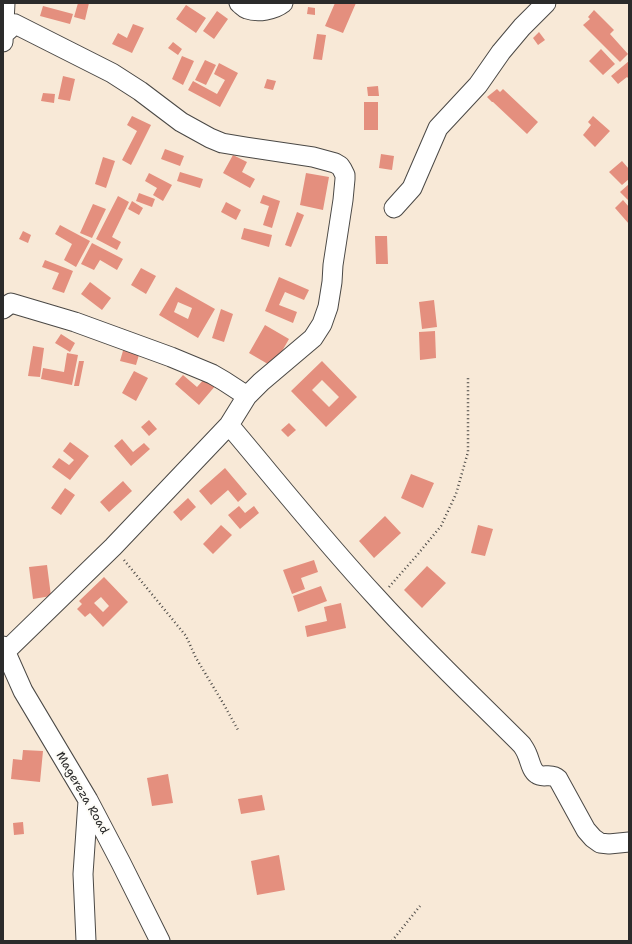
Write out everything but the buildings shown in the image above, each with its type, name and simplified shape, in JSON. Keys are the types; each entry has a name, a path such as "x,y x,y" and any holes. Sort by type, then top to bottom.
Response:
{"street":[{"path":"3,39 5,3"},
{"path":"239,3 248,9 261,10 272,9 283,3"},
{"path":"394,208 404,199 412,188 438,128 478,85 501,52 522,27 546,3"},
{"path":"3,39 15,24 97,65 128,83 181,122 210,138 246,147 335,162 342,168 345,175 343,200 328,307 322,324 313,338 261,382 247,396 229,425 113,547 4,649"},
{"path":"3,309 11,303 75,322 200,369 224,381 247,396"},
{"path":"229,425 347,566 378,600 522,745 534,771 541,776 553,776 558,779 586,830 593,838 600,843 609,844 629,842"},
{"name":"Magereza Road","path":"4,649 23,691 88,800 160,941"},
{"path":"86,941 83,874 88,800"}],"path":[{"path":"378,600 441,526 456,494 468,452 468,377"},
{"path":"113,547 186,636 196,658 238,730"},
{"path":"392,941 420,906"}]}
